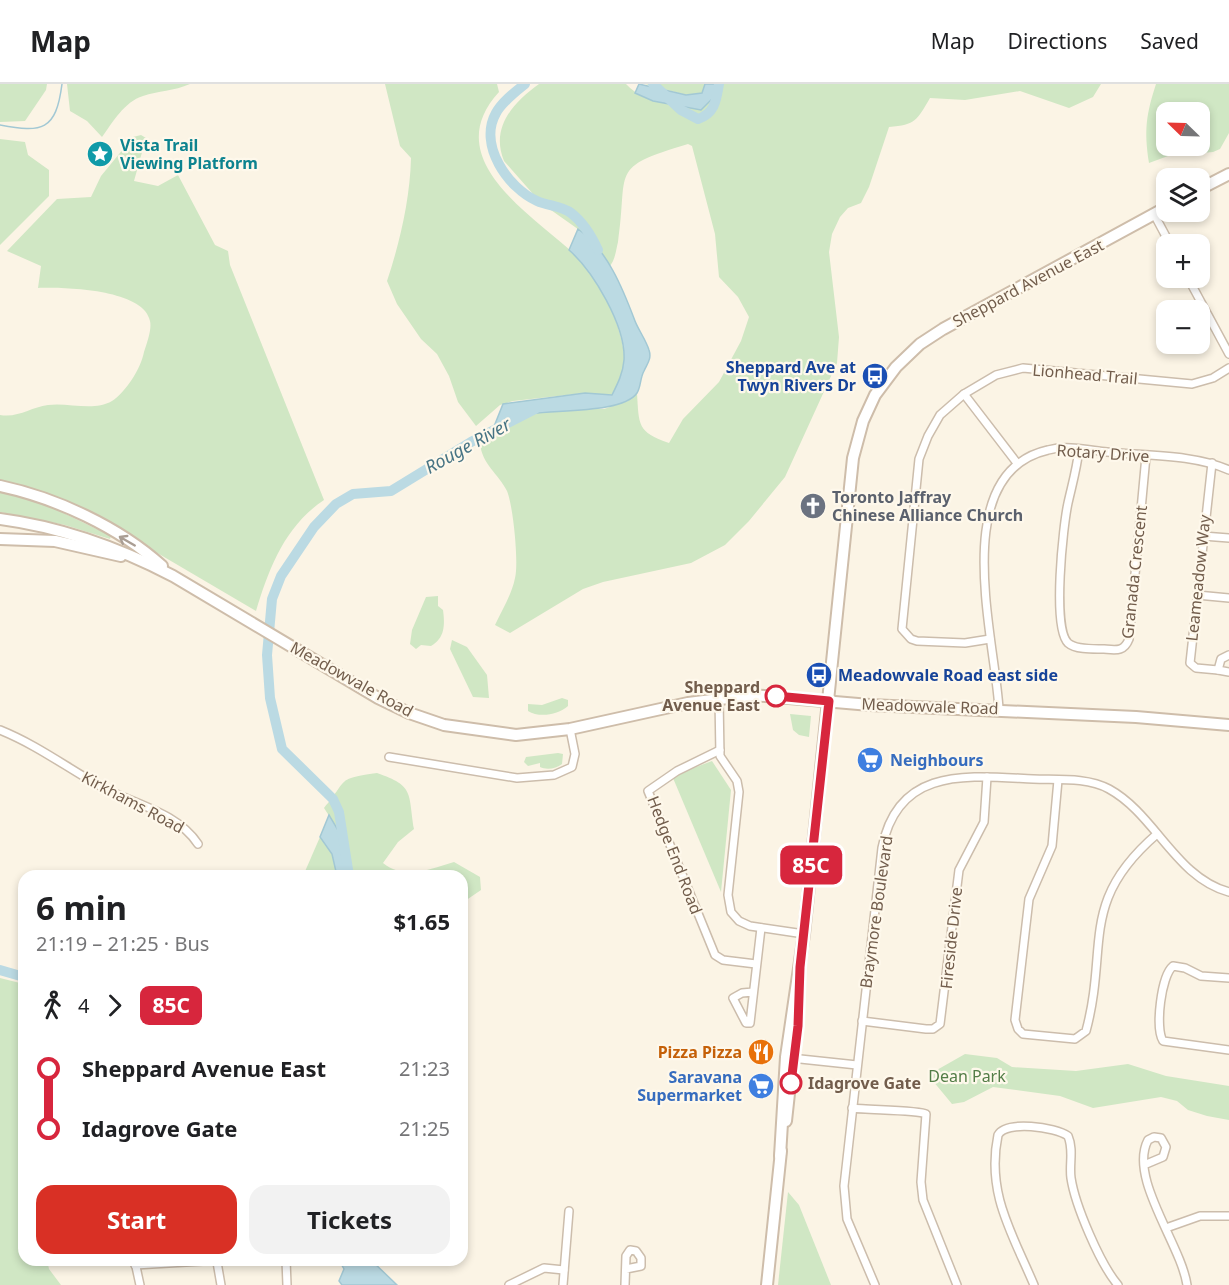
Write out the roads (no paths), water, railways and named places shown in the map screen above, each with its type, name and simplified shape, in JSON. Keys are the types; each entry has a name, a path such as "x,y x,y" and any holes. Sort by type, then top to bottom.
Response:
{"main road":[{"path":"1210,184 1228,176"},
{"name":"Sheppard Avenue East","path":"767,1285 853,458 863,421 885,381 920,344 943,329 1154,214"},
{"path":"0,486 45,499 87,518 147,553 173,576"},
{"name":"Meadowvale Road","path":"0,519 82,537 139,559 173,576 394,706 444,725 516,735 570,729 719,698 752,695 870,705 999,709 1136,717 1229,726"},
{"path":"0,539 55,541 102,553 139,559"}],"street":[{"path":"1154,214 1165,234"},
{"path":"1193,288 1229,354"},
{"name":"Lionhead Trail","path":"990,639 965,643 917,640 911,639 902,629 919,459 940,415 964,394 996,375 1023,368 1192,384 1213,378 1229,368"},
{"path":"964,394 1017,464"},
{"name":"Rotary Drive","path":"999,709 984,594 989,516 1000,484 1017,464 1048,450 1079,449 1212,464 1229,470"},
{"name":"Granada Crescent","path":"1079,449 1066,513 1059,596 1064,638 1069,645 1081,648 1119,651 1127,646 1146,456"},
{"name":"Leameadow Way","path":"1212,464 1190,663 1196,668 1229,672"},
{"path":"1203,536 1229,538"},
{"path":"1197,596 1229,598"},
{"path":"1218,670 1221,659 1229,655"},
{"name":"Hedge End Road","path":"719,698 722,762 737,781 739,792 729,903 739,921 761,928 804,934"},
{"path":"389,757 517,778 554,775 572,767 575,754 570,729"},
{"name":"Kirkhams Road","path":"0,730 37,746 101,787 163,815 191,833 198,844"},
{"name":"Hedge End Road","path":"720,750 677,771 648,791 716,955 723,960 756,964"},
{"name":"Braymore Boulevard","path":"875,1285 844,1209 844,1186 880,858 888,825 910,796 930,783 960,776 1083,781 1107,788 1128,802 1205,882 1229,892"},
{"name":"Fireside Drive","path":"862,1021 926,1029 933,1029 940,1024 959,870 984,822 987,777"},
{"path":"1058,780 1052,846 1029,898 1015,1020 1018,1029 1023,1034 1075,1039 1086,1031 1100,922 1107,897 1131,858 1157,834"},
{"path":"753,992 761,928"},
{"path":"1229,978 1201,976 1185,968 1173,966 1165,975 1158,1028 1162,1041 1229,1050"},
{"path":"790,1058 857,1065"},
{"path":"852,1108 893,1112 914,1110 926,1114 921,1182 923,1200 957,1285"},
{"path":"1034,1285 999,1203 994,1181 998,1135 1001,1129 1010,1125 1056,1130 1068,1136 1071,1147 1070,1170 1073,1189 1104,1266 1118,1285"},
{"path":"1144,1165 1151,1193 1180,1261 1186,1285"},
{"path":"563,1285 569,1211"},
{"path":"1166,1228 1200,1216 1229,1216"},
{"path":"135,1266 140,1285"},
{"path":"219,1266 221,1285"},
{"path":"286,1266 287,1285"},
{"path":"509,1285 544,1268 564,1270"},
{"path":"625,1285 626,1269"}],"water":[{"path":"639,84 686,95 702,93 705,84 719,84 717,94 701,110 653,101 635,93"},
{"path":"578,229 606,258 648,346 650,359 638,391 628,400 615,405 512,417 491,434 503,404 585,393 612,395 618,382 624,360 620,331 597,285 569,250"},
{"path":"329,815 345,844 350,870 336,870 332,854 320,837"},
{"path":"342,1266 377,1266 397,1285 342,1285 339,1281 344,1269"}],"waterway":[{"path":"0,125 27,129 44,125 51,120 56,111 62,84"},
{"name":"Rouge River","path":"525,84 509,97 496,113 491,125 493,151 499,164 516,186 526,195 541,203 571,213 587,230 598,250"},
{"name":"Rouge River","path":"653,84 681,110 698,119 711,110 716,101 719,84"},
{"name":"Rouge River","path":"348,870 339,812 333,799 282,749 270,698 267,655 272,599 281,576 314,527 336,504 353,494 391,491 471,442 535,409"},
{"name":"Rouge River","path":"0,970 18,975"}],"place":[{"name":"Vista Trail Viewing Platform","path":"100,154"},
{"name":"Sheppard Ave at Twyn Rivers Dr","path":"875,376"},
{"name":"Toronto Jaffray Chinese Alliance Church","path":"813,506"},
{"name":"Meadowvale Road east side","path":"819,675"},
{"name":"Sheppard Avenue East","path":"776,696"},
{"name":"Neighbours","path":"870,760"},
{"name":"Pizza Pizza","path":"761,1052"},
{"name":"Idagrove Gate","path":"791,1083"},
{"name":"Saravana Supermarket","path":"761,1086"}],"park label":[{"name":"Dean Park","path":"967,1076"}]}
